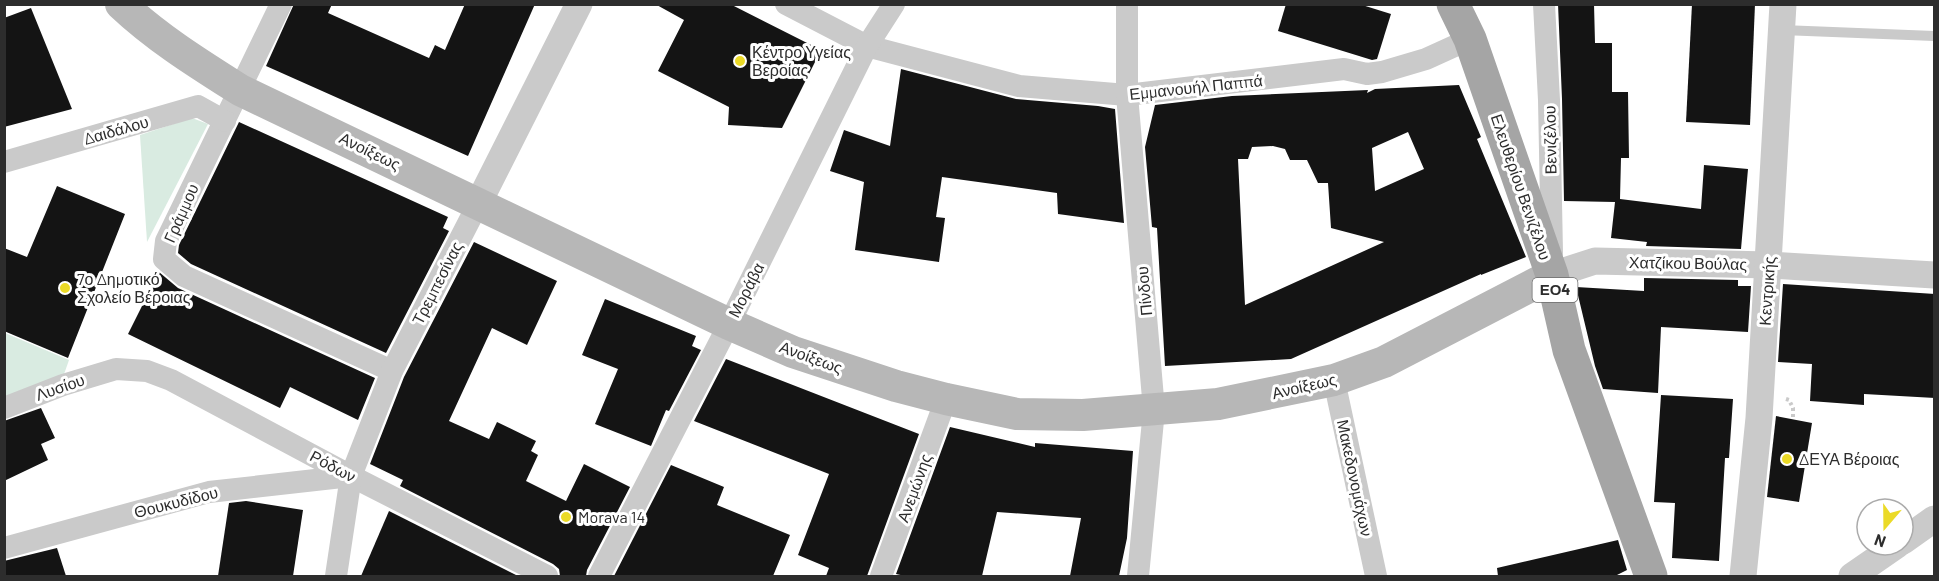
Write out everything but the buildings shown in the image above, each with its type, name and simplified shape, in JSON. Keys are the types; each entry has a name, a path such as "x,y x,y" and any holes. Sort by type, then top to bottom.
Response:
{"main road":[{"name":"Ανοίξεως","path":"121,4 135,18 182,53 240,90 729,324 793,352 896,386 1017,414 1083,415 1218,404 1334,380 1384,362 1552,275"},
{"name":"Ελευθερίου Βενιζέλου","path":"1454,4 1470,39 1552,275 1569,350 1651,576"}],"street":[{"name":"Γράμμου","path":"281,4 166,241 164,259 184,276 392,371"},
{"name":"Τρεμπεσίνας","path":"336,576 351,476 392,371 579,4"},
{"name":"Εμμανουήλ Παππά","path":"786,4 867,46 1019,86 1127,95 1344,69 1367,74 1426,59 1470,39"},
{"name":"Μοράβα","path":"598,576 729,324 867,46 894,4"},
{"name":"Πίνδου","path":"1127,4 1127,95 1154,410 1138,576"},
{"name":"Βενιζέλου","path":"1544,4 1549,100 1552,275"},
{"name":"Κεντρικής","path":"1743,576 1759,418 1782,17"},
{"name":"Δαιδάλου","path":"4,162 198,106 225,121"},
{"name":"Χατζίκου Βούλας","path":"1552,275 1595,261 1769,265 1935,275"},
{"name":"Λυσίου","path":"4,408 63,385 116,369"},
{"name":"Ρόδων","path":"116,369 147,371 171,380 351,476 547,576"},
{"name":"Μακεδονομάχων","path":"1334,380 1376,576"},
{"name":"Ανεμώνης","path":"881,576 946,399"},
{"name":"Θουκυδίδου","path":"4,548 209,492 351,476"},
{"path":"1915,533 1935,519"},
{"path":"1852,576 1880,557"}],"lane":[{"path":"1782,17 1935,36"}],"green space":[{"path":"192,118 208,124 147,242 140,135"},
{"path":"5,333 69,360 62,380 5,402"}],"place":[{"name":"Κέντρο Υγείας Βεροίας","path":"740,61"},
{"name":"7ο Δημοτικό Σχολείο Βέροιας","path":"65,288"},
{"name":"ΔΕΥΑ Βέροιας","path":"1787,459"},
{"name":"Morava 14","path":"566,517"}]}
